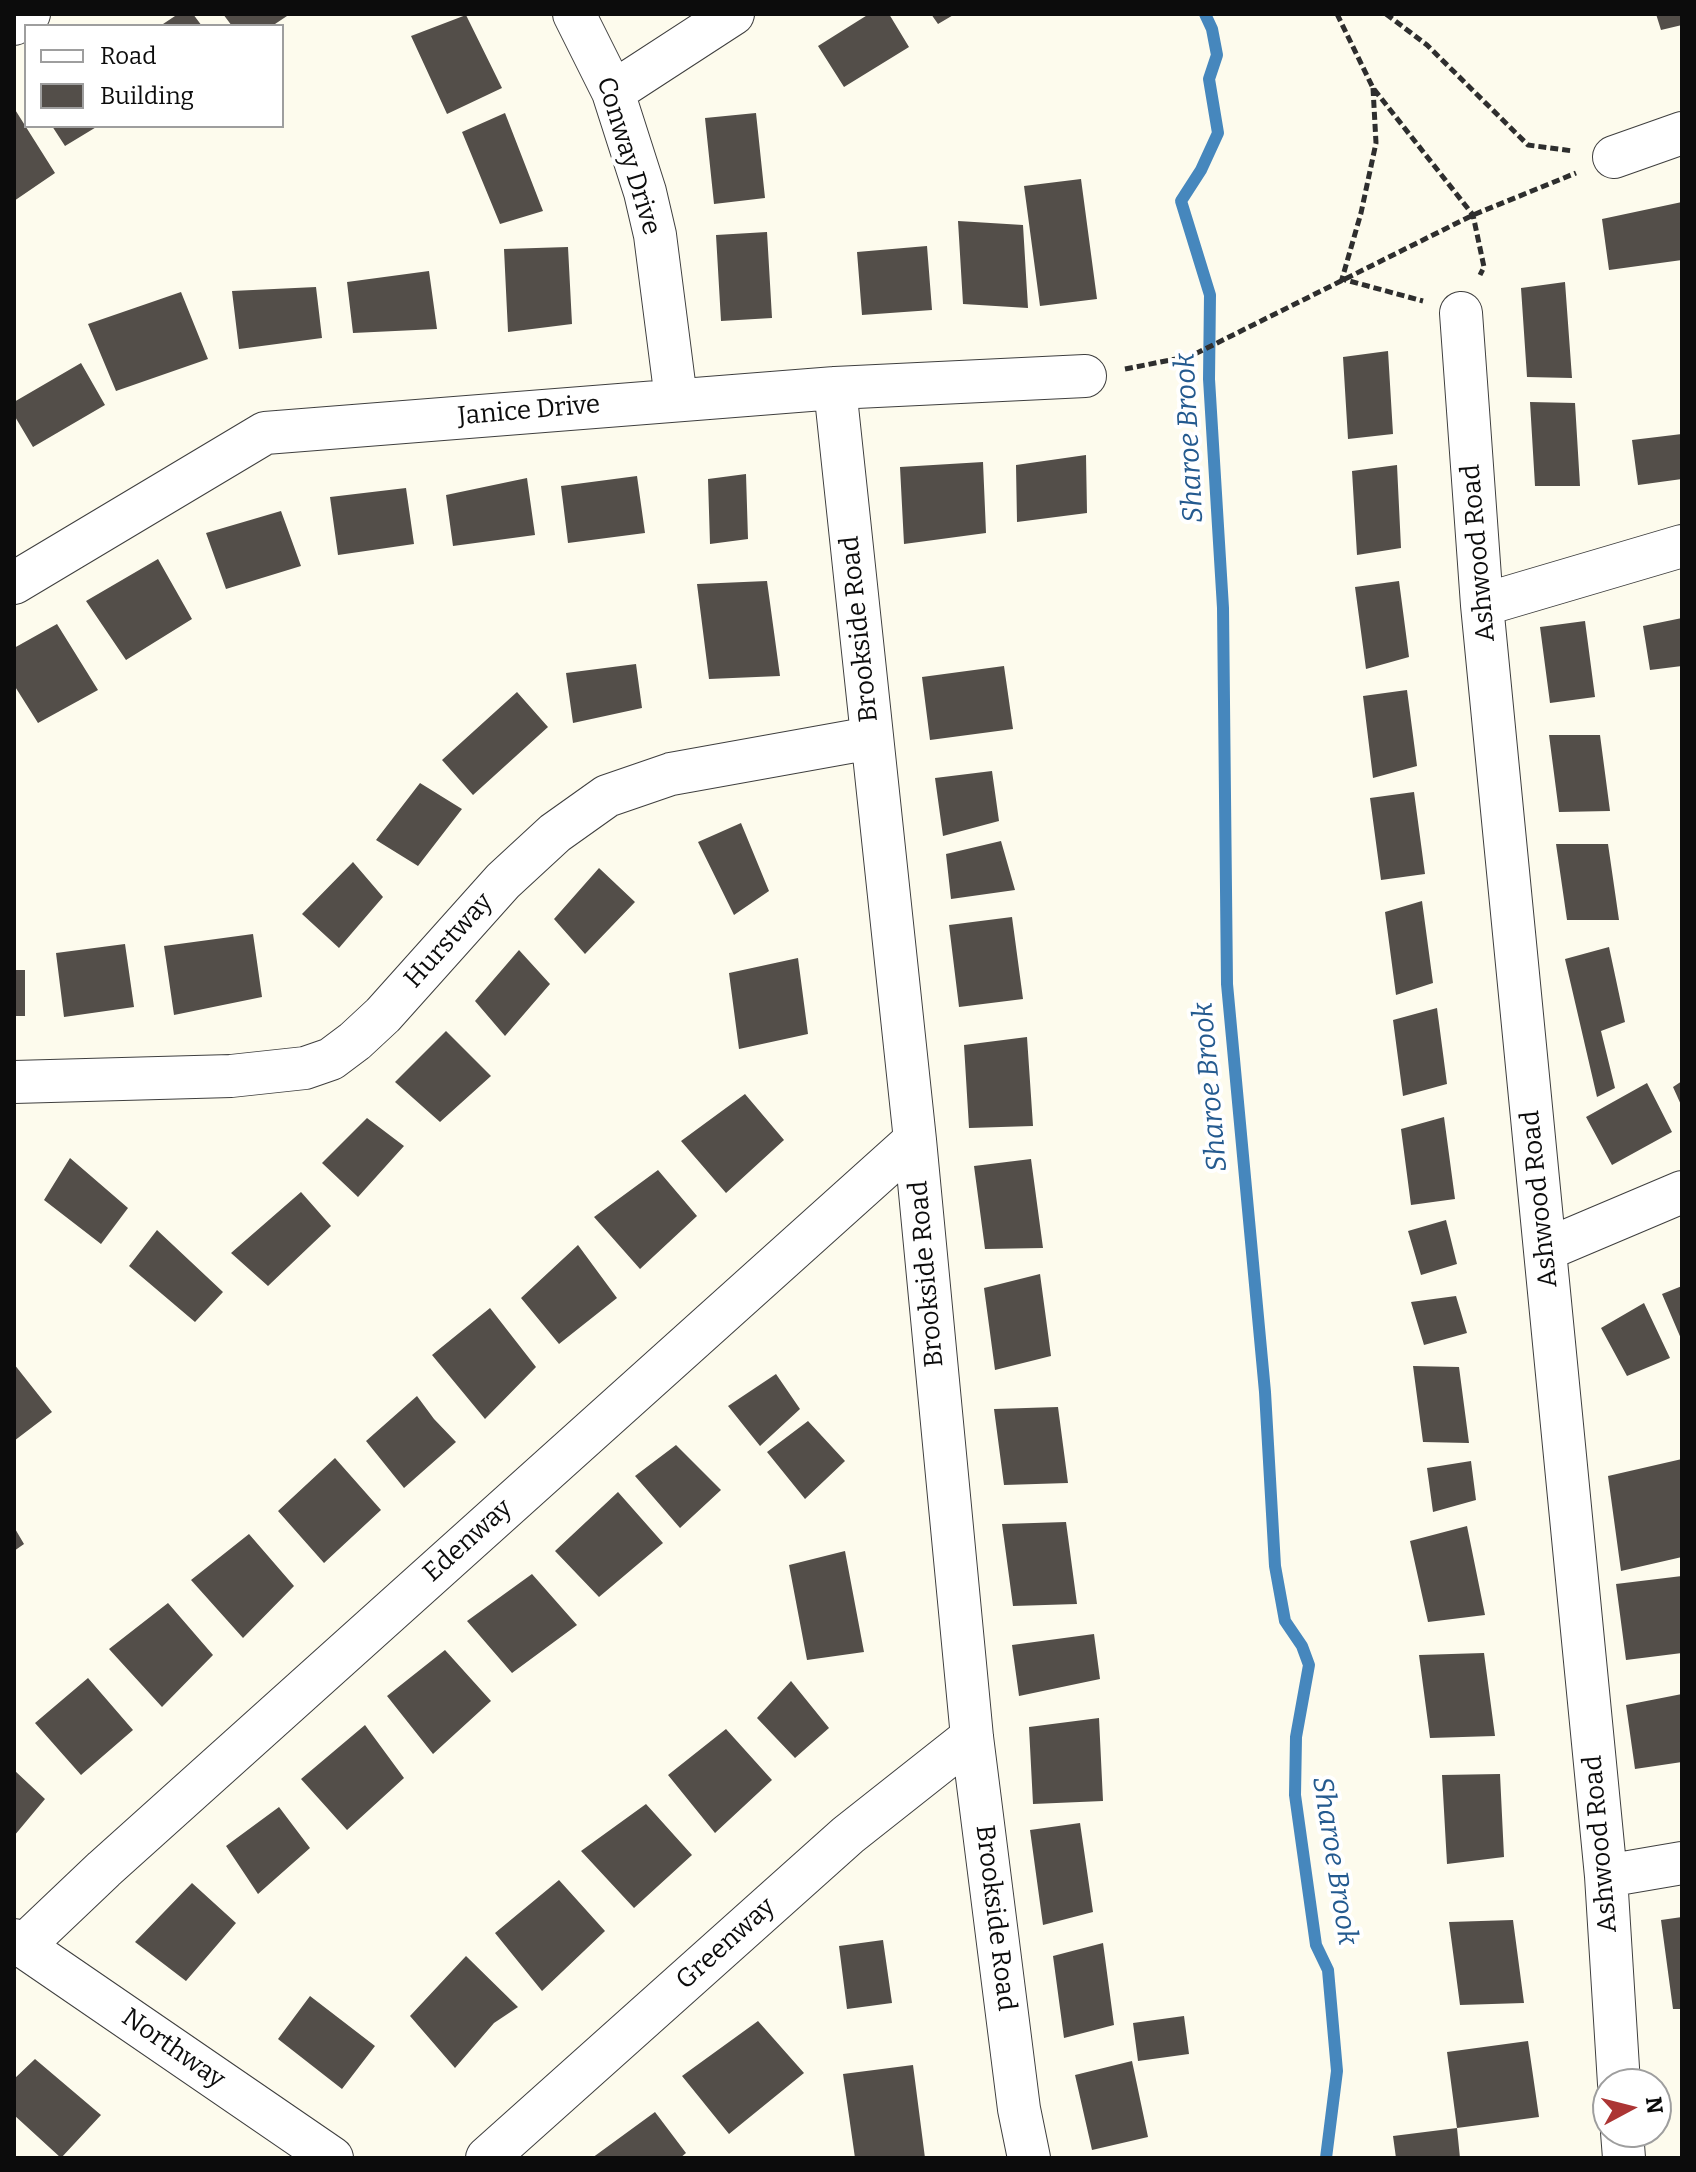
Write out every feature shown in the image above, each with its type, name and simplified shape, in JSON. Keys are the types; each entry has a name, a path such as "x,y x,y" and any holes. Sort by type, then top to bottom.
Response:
{"street":[{"path":"14,24 29,14"},
{"name":"Conway Drive","path":"574,14 613,92 645,192 655,235 676,399"},
{"path":"613,92 733,14"},
{"path":"1614,157 1682,133"},
{"name":"Ashwood Road","path":"1461,313 1482,605 1606,1876 1618,2068"},
{"name":"Janice Drive","path":"14,583 265,433 676,399 1085,376"},
{"name":"Brookside Road","path":"835,388 915,1140 972,1737 1019,2109 1029,2158"},
{"path":"1482,605 1682,546"},
{"name":"Hurstway","path":"14,1082 231,1076 305,1068 331,1059 383,1015 513,872 555,833 607,796 671,774 871,738"},
{"name":"Edenway","path":"19,1943 915,1140"},
{"path":"1545,1250 1682,1192"},
{"name":"Greenway","path":"487,2158 848,1835 972,1737"},
{"path":"1606,1876 1682,1863"},
{"name":"Northway","path":"19,1943 332,2158"}],"path":[{"path":"1337,14 1373,88 1473,215 1484,267 1461,313 1342,279"},
{"path":"1386,14 1427,45 1528,145 1614,157"},
{"path":"1342,279 1361,213 1376,143 1373,88"},
{"path":"1085,376 1191,356 1473,215 1614,157"}],"building":[{"path":"178,14 193,14 200,24 163,24"},
{"path":"223,14 290,14 275,24 230,24"},
{"path":"869,14 889,14 909,47 844,87 818,46"},
{"path":"931,14 955,14 938,24"},
{"path":"1656,14 1682,14 1682,25 1661,30"},
{"path":"466,15 502,88 447,114 411,36"},
{"path":"14,108 55,173 14,201"},
{"path":"505,113 543,211 500,224 462,132"},
{"path":"756,113 765,198 714,204 705,118"},
{"path":"53,128 95,128 65,146"},
{"path":"1081,179 1097,299 1040,306 1024,186"},
{"path":"1682,202 1682,260 1609,270 1602,219"},
{"path":"958,221 1023,225 1028,308 963,304"},
{"path":"767,232 772,318 721,321 716,235"},
{"path":"927,246 932,310 862,315 857,252"},
{"path":"568,247 572,324 508,332 504,249"},
{"path":"429,271 437,329 353,333 347,282"},
{"path":"1565,282 1572,378 1527,377 1521,288"},
{"path":"316,287 322,338 239,349 232,291"},
{"path":"181,292 208,359 116,391 88,324"},
{"path":"1388,351 1393,434 1348,439 1343,357"},
{"path":"81,363 105,405 33,447 14,415 14,402"},
{"path":"1530,402 1575,403 1580,486 1535,486"},
{"path":"1682,434 1682,479 1638,485 1632,440"},
{"path":"1086,455 1087,513 1017,522 1016,465"},
{"path":"983,462 986,533 904,544 900,467"},
{"path":"1397,465 1401,548 1357,555 1352,471"},
{"path":"746,474 748,539 710,544 708,479"},
{"path":"637,476 645,533 568,543 561,486"},
{"path":"527,478 535,535 453,546 446,495"},
{"path":"406,488 414,544 338,555 330,497"},
{"path":"281,511 301,566 226,589 206,533"},
{"path":"158,559 192,619 126,660 86,601"},
{"path":"767,581 780,676 709,679 697,584"},
{"path":"1399,581 1409,657 1366,669 1355,587"},
{"path":"1682,618 1682,666 1650,670 1643,626"},
{"path":"1585,621 1595,697 1550,703 1540,627"},
{"path":"57,624 98,690 38,723 14,685 14,648"},
{"path":"636,664 642,708 573,723 566,673"},
{"path":"1004,666 1013,729 930,740 922,677"},
{"path":"1407,690 1417,766 1373,778 1363,696"},
{"path":"517,692 548,727 473,795 442,760"},
{"path":"1549,735 1600,735 1610,811 1559,812"},
{"path":"992,771 999,821 943,836 935,778"},
{"path":"420,783 462,809 418,866 376,840"},
{"path":"1414,792 1425,874 1381,880 1370,798"},
{"path":"741,823 769,891 734,915 698,842"},
{"path":"1001,841 1015,890 951,899 946,854"},
{"path":"1556,844 1608,844 1619,920 1567,920"},
{"path":"353,862 383,897 339,948 302,914"},
{"path":"599,868 635,902 585,954 554,919"},
{"path":"1422,901 1433,983 1396,995 1385,912"},
{"path":"1012,917 1023,999 959,1007 949,925"},
{"path":"253,934 262,997 174,1015 164,946"},
{"path":"125,944 134,1007 64,1017 56,953"},
{"path":"1609,947 1625,1022 1601,1031 1615,1088 1597,1097 1565,959"},
{"path":"519,950 550,984 505,1036 475,1001"},
{"path":"798,958 808,1034 739,1049 729,973"},
{"path":"14,970 25,970 25,1016 14,1016"},
{"path":"1437,1008 1447,1084 1403,1096 1393,1020"},
{"path":"446,1031 491,1076 440,1122 395,1082"},
{"path":"1027,1037 1033,1126 969,1128 964,1045"},
{"path":"1682,1081 1682,1107 1673,1087"},
{"path":"1647,1083 1672,1132 1612,1165 1586,1117"},
{"path":"745,1094 784,1140 726,1193 681,1141"},
{"path":"1444,1117 1455,1199 1411,1205 1401,1129"},
{"path":"367,1118 404,1146 358,1197 322,1163"},
{"path":"70,1158 128,1208 101,1244 44,1200"},
{"path":"1031,1159 1043,1248 985,1249 974,1166"},
{"path":"658,1170 697,1216 640,1269 594,1217"},
{"path":"301,1192 331,1226 268,1286 231,1253"},
{"path":"1446,1220 1457,1264 1421,1275 1408,1231"},
{"path":"157,1230 223,1292 195,1322 129,1266"},
{"path":"578,1245 617,1298 559,1344 521,1298"},
{"path":"1040,1274 1051,1356 995,1370 984,1288"},
{"path":"1682,1286 1682,1341 1662,1294"},
{"path":"1456,1296 1467,1333 1424,1345 1411,1302"},
{"path":"1644,1303 1670,1358 1627,1376 1601,1328"},
{"path":"490,1308 536,1367 485,1419 432,1355"},
{"path":"14,1364 52,1412 14,1441"},
{"path":"1413,1366 1459,1367 1469,1443 1423,1442"},
{"path":"776,1374 800,1409 760,1446 728,1406"},
{"path":"417,1396 456,1442 404,1488 366,1441"},
{"path":"1058,1407 1068,1483 1004,1485 994,1409"},
{"path":"808,1421 845,1461 805,1499 767,1452"},
{"path":"676,1445 721,1490 680,1528 635,1476"},
{"path":"335,1458 381,1510 324,1563 278,1511"},
{"path":"1682,1459 1682,1557 1621,1571 1608,1476"},
{"path":"1471,1461 1476,1500 1433,1512 1427,1468"},
{"path":"618,1492 663,1543 599,1597 555,1551"},
{"path":"1066,1522 1077,1604 1013,1606 1002,1524"},
{"path":"1467,1526 1485,1615 1428,1622 1410,1541"},
{"path":"14,1527 24,1544 14,1551"},
{"path":"249,1534 294,1586 243,1638 191,1580"},
{"path":"845,1551 864,1652 807,1660 789,1565"},
{"path":"532,1574 577,1625 512,1673 467,1621"},
{"path":"1682,1576 1682,1653 1626,1660 1616,1584"},
{"path":"168,1603 213,1655 162,1707 109,1649"},
{"path":"1094,1634 1100,1679 1019,1696 1012,1645"},
{"path":"445,1650 491,1701 433,1754 387,1696"},
{"path":"1484,1653 1495,1736 1430,1738 1419,1655"},
{"path":"88,1678 133,1730 81,1775 35,1723"},
{"path":"791,1681 829,1728 795,1758 757,1718"},
{"path":"1682,1694 1682,1762 1635,1769 1626,1705"},
{"path":"1099,1718 1103,1801 1033,1804 1029,1727"},
{"path":"365,1725 404,1778 347,1830 301,1779"},
{"path":"726,1729 772,1780 715,1833 668,1775"},
{"path":"14,1770 45,1799 14,1836"},
{"path":"1500,1774 1504,1857 1447,1864 1442,1775"},
{"path":"646,1804 692,1855 634,1908 581,1851"},
{"path":"279,1807 310,1848 258,1894 226,1846"},
{"path":"1080,1823 1093,1912 1043,1925 1030,1830"},
{"path":"559,1880 605,1931 542,1991 495,1933"},
{"path":"192,1883 236,1923 186,1981 135,1942"},
{"path":"1682,1917 1682,2009 1673,2009 1661,1920"},
{"path":"1513,1920 1524,2003 1460,2005 1449,1922"},
{"path":"883,1940 892,2003 847,2009 839,1946"},
{"path":"1103,1943 1114,2025 1064,2038 1053,1956"},
{"path":"466,1956 518,2007 494,2023 455,2068 410,2016"},
{"path":"310,1996 375,2046 342,2089 278,2039"},
{"path":"1184,2016 1189,2054 1138,2061 1133,2023"},
{"path":"758,2021 804,2073 729,2134 682,2076"},
{"path":"1528,2041 1539,2117 1457,2128 1447,2052"},
{"path":"35,2059 101,2115 61,2158 14,2115 14,2079"},
{"path":"1132,2061 1148,2137 1092,2150 1075,2075"},
{"path":"913,2065 925,2158 855,2158 843,2074"},
{"path":"655,2112 686,2153 680,2158 592,2158"},
{"path":"1457,2128 1460,2158 1396,2158 1393,2136"}],"waterway":[{"name":"Sharoe Brook","path":"1205,14 1212,29 1217,55 1209,79 1218,133 1201,170 1181,201 1210,295 1209,379 1223,608 1227,984 1265,1392 1275,1566 1285,1621 1302,1646 1309,1665 1296,1737 1295,1795 1316,1945 1328,1970 1337,2071 1326,2158"}]}
